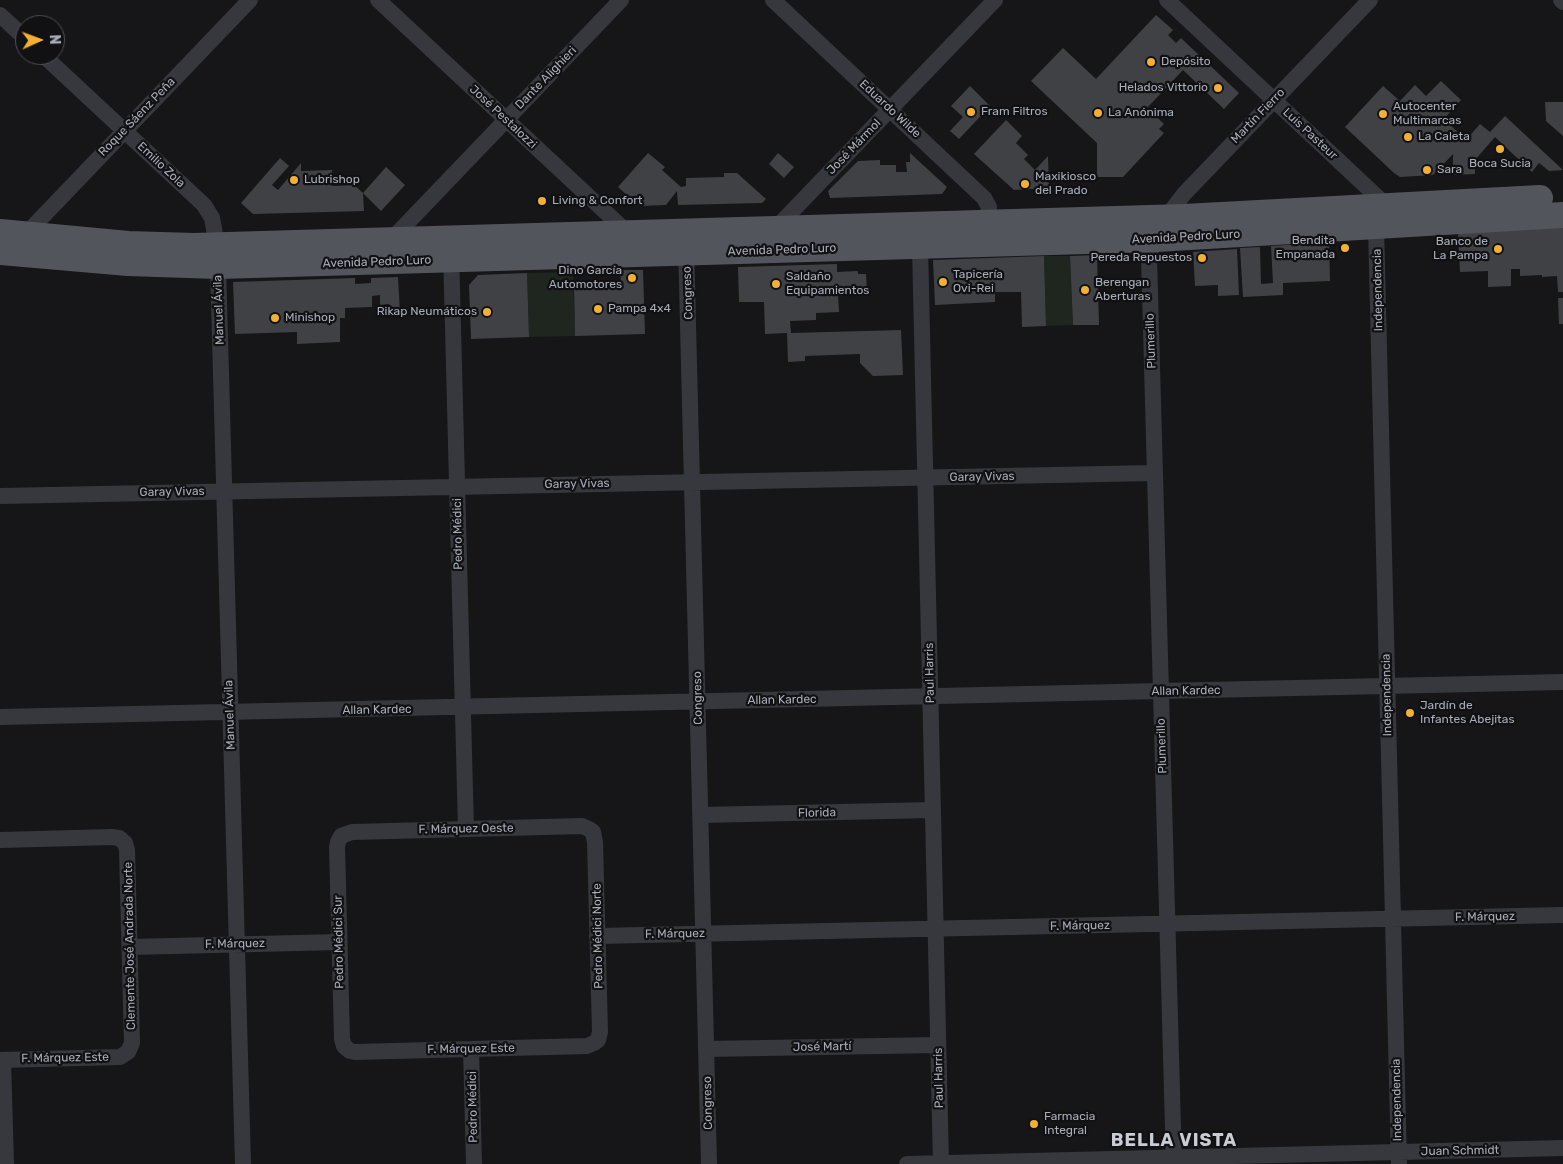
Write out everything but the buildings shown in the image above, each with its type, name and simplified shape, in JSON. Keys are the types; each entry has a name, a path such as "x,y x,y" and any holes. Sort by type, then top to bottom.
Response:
{"main road":[{"name":"Avenida Pedro Luro","path":"1382,216 1563,196"},
{"name":"Avenida Pedro Luro","path":"0,252 128,263 217,256 405,234 451,249 686,242 920,246 1162,228 1382,216 1563,215"},
{"name":"Avenida Pedro Luro","path":"12,233 128,244 217,256 370,262 451,249 628,233 686,242 775,229 980,223 1162,228"}],"street":[{"name":"Roque Sáenz Peña","path":"12,233 124,131 250,0"},
{"name":"José Pestalozzi","path":"378,0 628,233"},
{"name":"Dante Alighieri","path":"370,262 405,234 506,120 621,0"},
{"name":"Eduardo Wilde","path":"773,0 986,200 989,208 988,215 980,223"},
{"name":"José Mármol","path":"775,229 995,0"},
{"name":"Luis Pasteur","path":"1167,0 1274,100 1382,216"},
{"name":"Martín Fierro","path":"1162,228 1174,205 1184,194 1370,0"},
{"path":"0,15 15,29"},
{"name":"Emilio Zola","path":"54,65 207,209 214,223 217,256"},
{"name":"Independencia","path":"1382,216 1387,686 1399,1158"},
{"path":"920,246 980,223"},
{"name":"Plumerillo","path":"1162,228 1150,250 1148,264 1173,1161"},
{"path":"0,243 15,239 12,233"},
{"name":"Congreso","path":"686,242 709,1164"},
{"name":"Paul Harris","path":"920,246 941,1164"},
{"name":"Pedro Médici","path":"451,249 466,829"},
{"name":"Manuel Ávila","path":"217,256 243,1164"},
{"name":"Garay Vivas","path":"0,496 1154,473"},
{"name":"Allan Kardec","path":"0,717 1563,682"},
{"name":"Florida","path":"701,815 933,810"},
{"name":"F. Márquez Oeste","path":"341,836 352,832 582,826 591,831"},
{"name":"Pedro Médici Norte","path":"591,831 596,842 600,1032 596,1042"},
{"name":"Pedro Médici Sur","path":"341,836 337,847 339,942 342,1039 346,1048"},
{"name":"Clemente José Andrada Norte","path":"0,840 112,837 123,841 128,850 132,1043 128,1052"},
{"name":"F. Márquez","path":"598,936 1563,915"},
{"name":"F. Márquez","path":"130,947 339,942"},
{"name":"F. Márquez Este","path":"346,1048 355,1052 587,1046 596,1042"},
{"name":"José Martí","path":"706,1050 938,1045"},
{"name":"Pedro Médici","path":"471,1049 474,1164"},
{"name":"F. Márquez Este","path":"2,1060 117,1057 128,1052"},
{"path":"2,1060 6,1164"},
{"name":"Juan Schmidt","path":"907,1164 1399,1158 1563,1148"}],"shaded area":[{"path":"1044,256 1070,256 1073,325 1046,326"},
{"path":"573,272 575,336 529,337 527,273"}],"place":[{"name":"Depósito","path":"1151,62"},
{"name":"Helados Vittorio","path":"1218,88"},
{"name":"Fram Filtros","path":"971,112"},
{"name":"La Anónima","path":"1098,113"},
{"name":"Autocenter Multimarcas","path":"1383,114"},
{"name":"La Caleta","path":"1408,137"},
{"name":"Boca Sucia","path":"1500,149"},
{"name":"Sara","path":"1427,170"},
{"name":"Lubrishop","path":"294,180"},
{"name":"Maxikiosco del Prado","path":"1025,184"},
{"name":"Living & Confort","path":"542,201"},
{"name":"Bendita Empanada","path":"1345,248"},
{"name":"Banco de La Pampa","path":"1498,249"},
{"name":"Pereda Repuestos","path":"1202,258"},
{"name":"Dino García Automotores","path":"632,278"},
{"name":"Tapicería Ovi-Rei","path":"943,282"},
{"name":"Saldaño Equipamientos","path":"776,284"},
{"name":"Berengan Aberturas","path":"1085,290"},
{"name":"Pampa 4x4","path":"598,309"},
{"name":"Rikap Neumáticos","path":"487,312"},
{"name":"Minishop","path":"275,318"},
{"name":"Jardín de Infantes Abejitas","path":"1410,713"},
{"name":"Farmacia Integral","path":"1034,1124"}],"district":[{"name":"BELLA VISTA","path":"1174,1141"}]}
